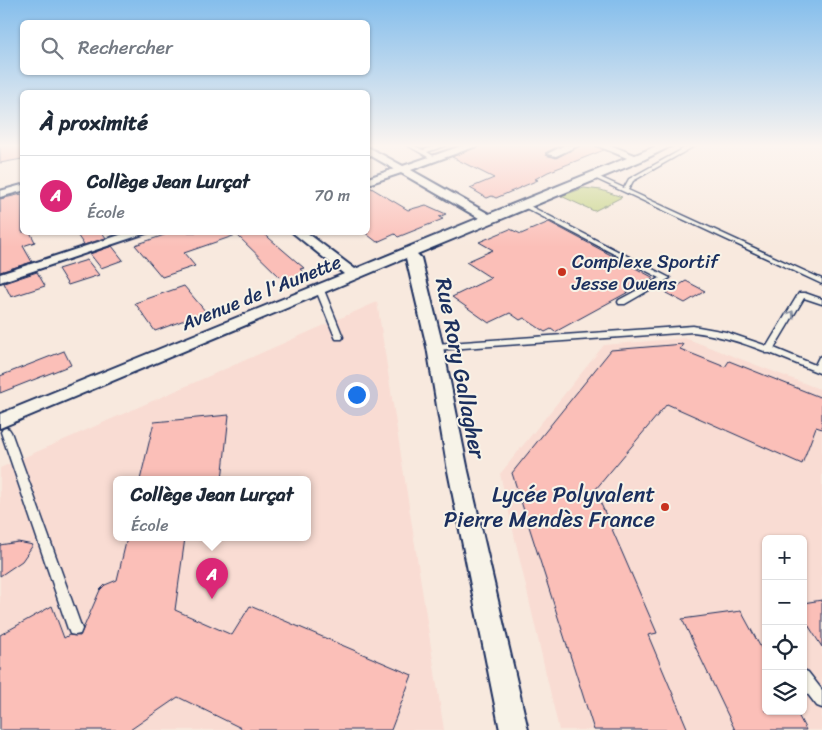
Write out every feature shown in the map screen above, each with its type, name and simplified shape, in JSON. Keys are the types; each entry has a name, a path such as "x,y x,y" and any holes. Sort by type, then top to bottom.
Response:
{"street":[{"path":"418,179 487,218"},
{"name":"Avenue de l'Aunette","path":"2,427 487,218 585,179"},
{"path":"0,194 20,189"},
{"path":"0,278 134,235"},
{"path":"302,235 354,275"},
{"name":"Rue Rory Gallagher","path":"408,252 414,258 435,348 458,471 514,730"}],"lane":[{"path":"600,179 822,282"},
{"path":"626,191 633,179"},
{"path":"522,204 666,278 622,302"},
{"path":"320,290 339,337"},
{"path":"768,350 802,295 822,302"},
{"path":"435,348 693,329 714,331 820,370 822,358"},
{"path":"2,427 75,629"},
{"path":"807,681 822,701"}],"shaded area":[{"path":"377,302 444,730 0,730 0,468"},
{"name":"Lycée Polyvalent Pierre Mendès France","path":"685,338 822,390 822,730 559,730 500,474 604,345"}],"green space":[{"path":"584,188 601,190 622,197 594,211 561,196"}],"building":[{"path":"491,179 538,180 496,198 492,196 487,198 470,188"},
{"path":"370,187 408,210 426,205 446,214 439,217 443,219 398,237 395,234 377,242 368,235 370,235"},
{"path":"20,194 20,235 32,235 35,242 23,246 32,262 0,272 0,199"},
{"name":"Complexe Sportif Jesse Owens","path":"549,222 654,278 555,332 551,329 545,332 524,318 520,320 510,313 489,323 452,297 491,278 466,262 493,250 479,242 510,229 521,234"},
{"path":"77,235 104,235 106,238 84,245"},
{"path":"164,235 236,235 184,253 195,266 162,277 135,245"},
{"path":"237,235 266,235 304,268 300,269 305,273 284,281"},
{"path":"112,246 123,260 101,268 90,254"},
{"path":"87,260 99,275 68,285 58,269"},
{"path":"37,272 45,286 11,297 4,283"},
{"path":"686,281 705,291 685,303 666,293"},
{"path":"184,286 206,312 155,331 135,303"},
{"path":"683,344 680,349 725,367 729,361 822,398 822,429 816,427 802,464 667,404 595,490 657,633 648,635 688,730 594,730 512,473 611,350"},
{"path":"64,351 71,365 0,393 0,376"},
{"path":"229,415 222,476 141,476 154,422"},
{"path":"126,541 185,541 175,610 232,635 250,606 412,675 391,730 245,730 178,697 130,730 0,730 0,635 52,606 64,638 69,635 80,636 100,590 105,585 117,580"},
{"path":"18,542 33,545 22,561 0,576 0,545"},
{"path":"822,600 822,647 807,623 807,602"},
{"path":"741,611 762,650 762,715 798,715 806,730 735,730 682,619"}],"place":[{"name":"Complexe Sportif Jesse Owens","path":"562,272"},
{"name":"Lycée Polyvalent Pierre Mendès France","path":"665,507"},
{"name":"Collège Jean Lurçat","path":"212,599"}]}
